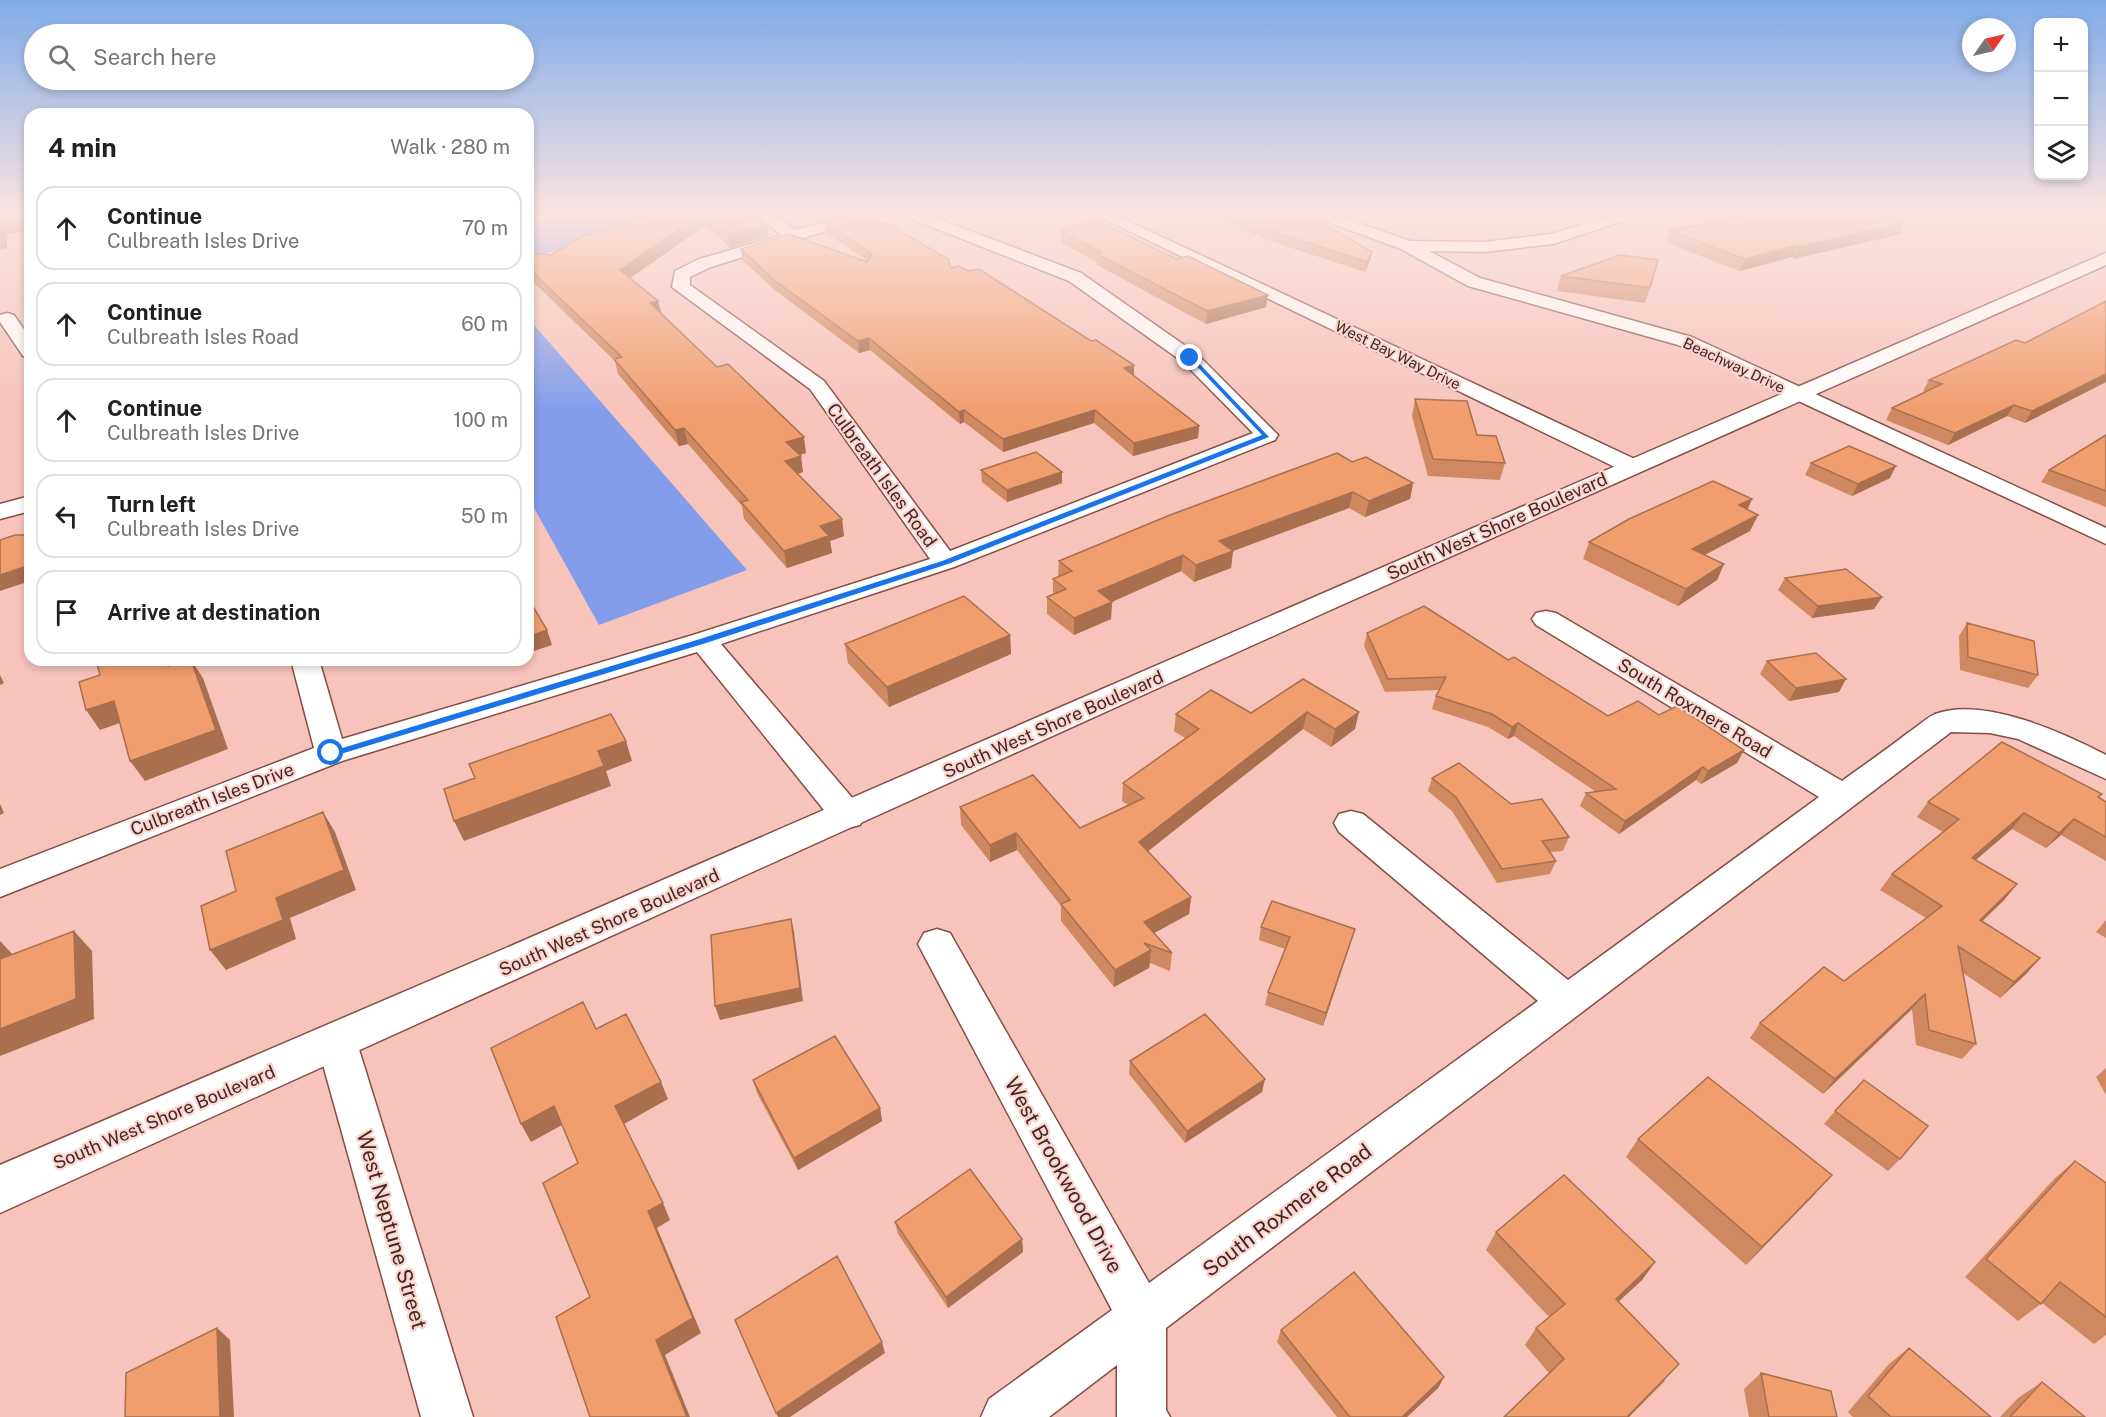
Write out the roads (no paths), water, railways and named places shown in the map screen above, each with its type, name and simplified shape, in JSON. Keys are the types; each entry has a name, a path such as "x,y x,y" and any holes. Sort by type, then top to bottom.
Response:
{"street":[{"name":"Culbreath Isles Road","path":"681,279 681,287 817,385 945,562 703,641"},
{"path":"945,562 1267,435 1190,358 1077,279"},
{"name":"West Bay Way Drive","path":"1239,279 1631,466"},
{"name":"Beachway Drive","path":"1469,279 1685,341 1794,394 2106,537"},
{"name":"South West Shore Boulevard","path":"0,1189 337,1042 1631,466 2058,279"},
{"path":"24,315 4,320 24,345"},
{"path":"0,512 24,504"},
{"name":"South Roxmere Road","path":"1546,619 1844,797"},
{"path":"703,641 848,816"},
{"name":"Culbreath Isles Drive","path":"0,883 331,753 703,641"},
{"path":"306,666 331,753"},
{"name":"South Roxmere Road","path":"1007,1417 1944,722 1977,720 2005,724 2055,742 2106,768"},
{"path":"1351,823 1567,1002"},
{"name":"West Brookwood Drive","path":"937,944 1142,1318 1141,1413 1144,1417"},
{"name":"West Neptune Street","path":"337,1042 447,1417"}],"water":[{"path":"534,325 747,570 599,625 534,508"}]}
